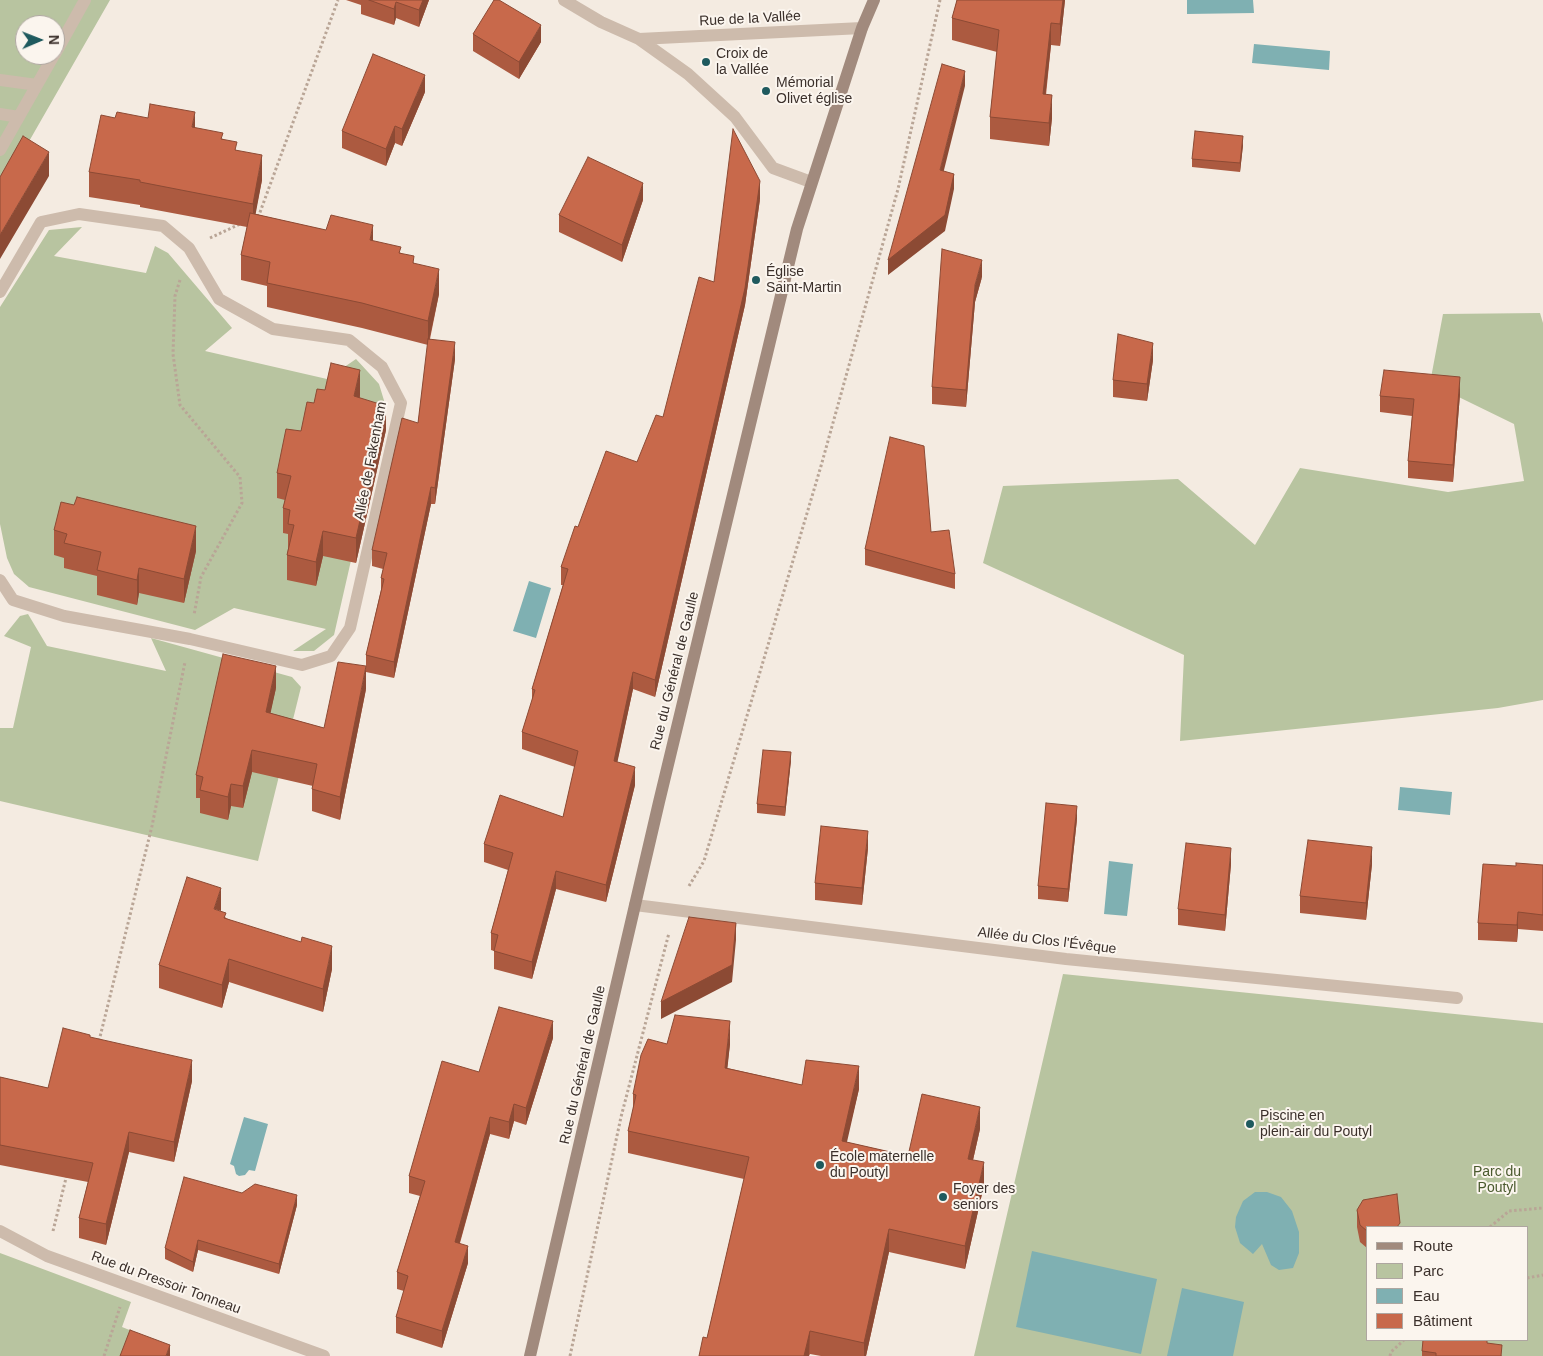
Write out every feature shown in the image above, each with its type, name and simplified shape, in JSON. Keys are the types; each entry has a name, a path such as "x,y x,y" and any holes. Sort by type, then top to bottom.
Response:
{"main road":[{"name":"Rue du Général de Gaulle","path":"530,1356 635,905 797,229 862,28 874,0"}],"street":[{"path":"65,36 85,0"},
{"name":"Rue de la Vallée","path":"564,0 601,22 638,39 688,74 735,117 773,168 811,182"},
{"name":"Rue de la Vallée","path":"638,39 862,28"},
{"path":"0,150 49,65"},
{"path":"0,80 37,85"},
{"path":"0,114 19,117"},
{"name":"Allée de Fakenham","path":"0,292 41,222 79,214 163,226 189,248 218,299 273,328 349,340 382,367 401,403 350,628 331,656 302,664 190,639 64,616 13,600 0,580"},
{"name":"Allée du Clos l'Évêque","path":"635,905 1066,959 1457,998"},
{"name":"Rue du Pressoir Tonneau","path":"0,1231 47,1256 324,1356"}],"path":[{"path":"250,219 259,215 338,0"},
{"path":"570,1356 621,1117 675,910 704,860 821,466 898,189 940,0"},
{"path":"97,1050 152,826 202,577 242,503 240,477 180,405 173,354 175,296 189,248 242,223"},
{"path":"47,1256 68,1172"},
{"path":"1491,1226 1509,1211 1543,1208"},
{"path":"1528,1278 1543,1274"},
{"path":"104,1356 128,1286"},
{"path":"1390,1356 1391,1352 1403,1341"}],"green space":[{"path":"0,0 110,0 0,192"},
{"path":"82,227 54,256 146,273 155,246 168,253 232,328 205,351 327,379 356,359 379,384 386,407 334,635 314,651 293,651 326,629 234,608 195,630 29,587 14,574 7,558 0,524 0,307 49,230"},
{"path":"1540,313 1543,323 1543,700 1498,708 1180,741 1184,655 983,563 1003,486 1178,479 1255,545 1300,468 1448,492 1524,481 1514,424 1430,383 1443,314"},
{"path":"28,614 47,646 166,671 151,638 292,677 301,687 258,861 0,801 0,728 13,728 31,647 4,636 20,616"},
{"name":"Piscine en plein-air du Poutyl","path":"1063,974 1543,1023 1543,1356 974,1356"},
{"path":"0,1253 131,1302 122,1327 137,1333 129,1356 0,1356"}],"water":[{"path":"1187,0 1253,0 1254,13 1187,14"},
{"path":"1254,44 1330,51 1329,70 1252,63"},
{"path":"529,581 551,588 536,638 513,631"},
{"path":"1400,787 1452,792 1450,815 1398,810"},
{"path":"1109,861 1133,864 1127,916 1104,914"},
{"path":"244,1117 268,1124 255,1171 249,1170 245,1175 239,1176 236,1174 234,1166 230,1164"},
{"path":"1255,1192 1267,1192 1281,1197 1292,1211 1299,1232 1299,1253 1293,1268 1279,1270 1271,1265 1262,1244 1253,1254 1240,1243 1235,1227 1236,1217 1243,1201"},
{"path":"1032,1251 1157,1279 1141,1354 1016,1327"},
{"path":"1182,1288 1244,1302 1233,1356 1167,1356"}],"building":[{"path":"369,0 423,0 419,10 396,2 394,9"},
{"path":"494,0 499,0 541,25 519,62 473,34"},
{"path":"957,0 1063,0 1060,24 1051,23 1043,94 1052,95 1049,123 990,117 999,30 952,18"},
{"path":"373,54 425,75 402,129 395,126 386,149 342,131"},
{"path":"942,64 965,71 940,170 954,174 945,215 888,260"},
{"path":"150,104 195,112 192,127 223,133 221,139 237,142 235,150 262,155 253,204 140,182 140,180 89,172 101,115 115,118 117,112 148,118"},
{"path":"733,129 760,181 745,288 655,680 633,672 614,761 635,767 606,885 556,871 532,962 494,951 498,935 491,933 513,853 484,844 500,795 563,817 578,751 522,732 535,690 532,689 568,569 561,567 575,526 578,527 606,451 637,462 656,415 663,417 699,277 714,282"},
{"path":"1195,131 1243,136 1240,163 1192,159"},
{"path":"23,136 49,152 0,235 0,177"},
{"path":"588,157 643,183 622,245 559,215"},
{"path":"250,213 326,230 331,215 373,225 370,240 401,247 399,253 414,256 413,263 439,269 428,321 362,303 267,283 270,262 241,255"},
{"path":"942,249 982,260 975,285 966,390 932,387"},
{"path":"1118,334 1153,343 1147,384 1113,380"},
{"path":"428,339 455,342 435,488 431,487 394,662 366,655 384,579 381,578 387,553 372,550 402,418 418,423"},
{"path":"331,363 360,370 354,396 386,406 356,538 323,531 316,562 287,555 294,525 288,524 290,510 283,508 291,476 277,473 286,429 301,431 307,402 314,403 317,389 325,390"},
{"path":"1384,370 1460,377 1453,465 1408,461 1414,399 1380,396"},
{"path":"890,437 924,446 931,532 949,530 955,574 865,549"},
{"path":"77,497 196,526 184,579 139,568 137,580 97,570 101,552 64,543 67,534 54,530 61,502 74,505"},
{"path":"223,654 276,666 266,712 324,728 338,662 366,666 340,797 312,789 317,764 252,750 243,786 231,784 228,797 200,790 203,777 196,775"},
{"path":"763,750 791,752 785,807 757,804"},
{"path":"1046,803 1077,806 1068,889 1038,886"},
{"path":"821,826 868,831 862,888 815,883"},
{"path":"1308,840 1372,847 1366,903 1300,896"},
{"path":"1186,843 1231,848 1225,915 1178,909"},
{"path":"1516,863 1543,865 1543,915 1518,912 1517,925 1478,923 1483,864 1516,866"},
{"path":"187,877 221,888 214,909 226,913 224,918 301,942 302,937 332,946 323,989 229,959 222,985 159,965"},
{"path":"689,917 736,923 732,965 661,1002"},
{"path":"499,1007 553,1021 526,1108 514,1104 509,1122 490,1117 455,1242 468,1246 442,1331 396,1317 408,1276 397,1272 425,1181 409,1176 442,1061 479,1072"},
{"path":"675,1015 730,1021 725,1068 802,1085 806,1060 859,1066 842,1141 908,1156 922,1094 980,1107 968,1159 984,1162 965,1246 889,1229 864,1343 810,1331 804,1356 699,1356 703,1337 707,1338 749,1157 628,1131 636,1095 633,1094 641,1055 648,1039 667,1044"},
{"path":"63,1028 90,1035 90,1037 192,1060 174,1142 129,1132 106,1224 79,1218 93,1163 0,1145 0,1077 48,1088"},
{"path":"184,1177 242,1193 255,1184 297,1195 279,1264 198,1240 193,1262 165,1248"},
{"path":"1397,1194 1400,1223 1398,1226 1366,1226 1366,1230 1360,1225 1357,1210 1363,1200"},
{"path":"130,1330 170,1345 166,1356 120,1356"},
{"path":"1423,1341 1487,1341 1487,1343 1502,1345 1501,1356 1436,1356 1436,1353 1422,1351"}],"place":[{"name":"Croix de la Vallée","path":"706,62"},
{"name":"Mémorial Olivet église","path":"766,91"},
{"name":"Église Saint-Martin","path":"756,280"},
{"name":"Piscine en plein-air du Poutyl","path":"1250,1124"},
{"name":"École maternelle du Poutyl","path":"820,1165"},
{"name":"Foyer des seniors","path":"943,1197"}],"park label":[{"name":"Parc du Poutyl","path":"1497,1180"}]}
